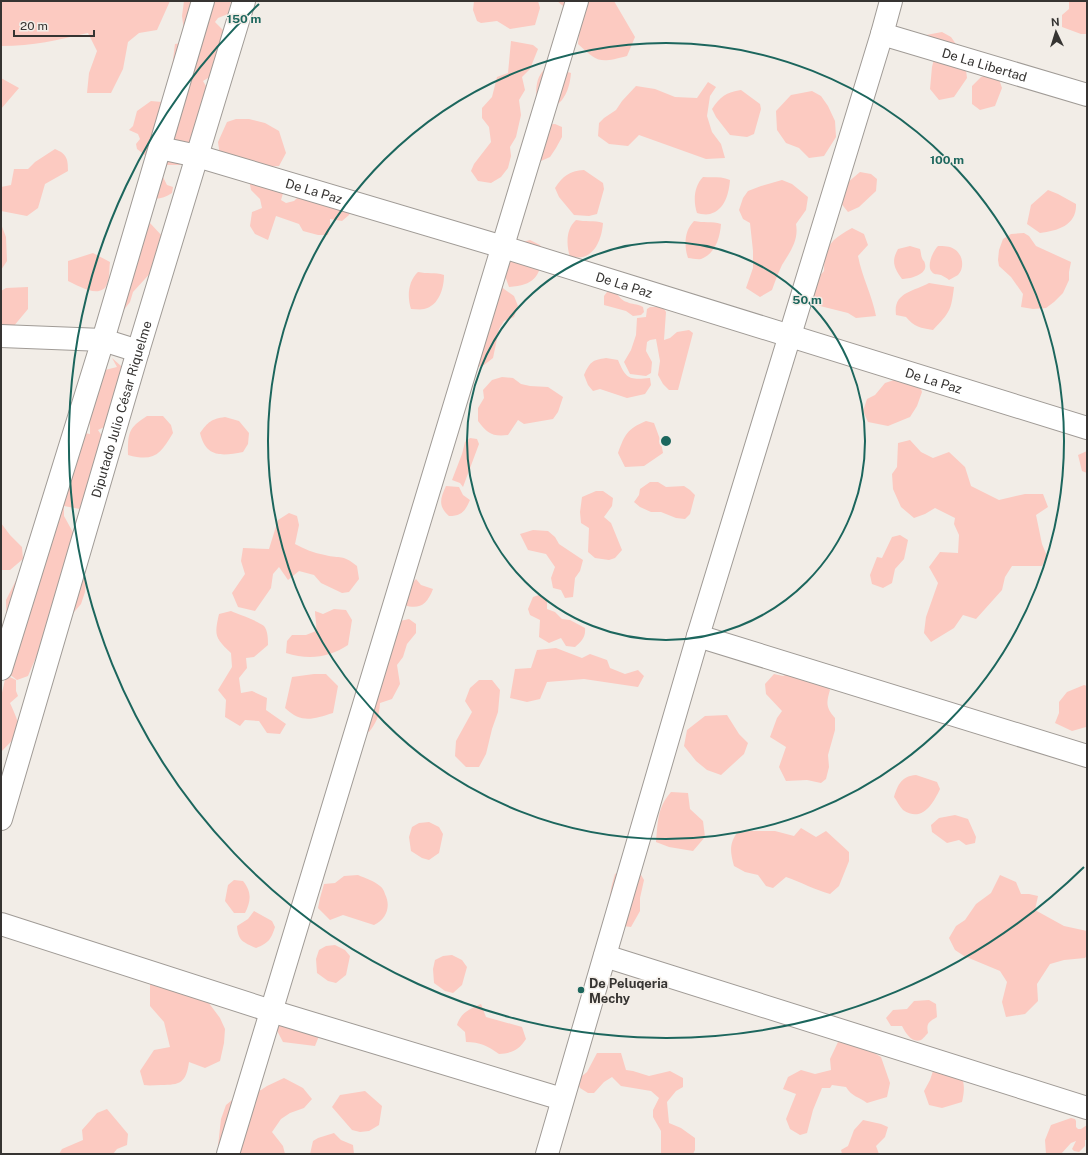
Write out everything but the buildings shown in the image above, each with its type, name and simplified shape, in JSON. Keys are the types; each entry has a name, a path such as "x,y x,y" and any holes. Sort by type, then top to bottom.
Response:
{"street":[{"path":"1,669 103,340 203,1"},
{"name":"Diputado Julio César Riquelme","path":"1,819 138,351 244,1"},
{"path":"228,1154 577,1"},
{"path":"547,1154 698,636 891,1"},
{"name":"De La Libertad","path":"882,34 1087,95"},
{"name":"De La Paz","path":"160,148 197,156 503,247 1087,428"},
{"path":"1,336 103,340 138,351"},
{"path":"698,636 1087,756"},
{"path":"1,924 271,1011 562,1099"},
{"path":"605,956 1087,1108"}],"shaded area":[{"path":"1,1 170,1 157,30 139,33 128,42 123,69 111,93 87,93 89,73 97,51 88,33 35,44 1,46"},
{"path":"184,1 231,1 228,14 218,18 215,22 230,37 220,79 208,78 203,81 206,86 216,90 190,160 179,165 167,165 162,175 167,185 173,187 172,193 166,197 156,199 146,197 150,159 137,149 136,144 140,139 138,134 129,130 133,126 137,111 151,101 162,102 172,68 175,44 182,43 185,39 182,16"},
{"path":"474,1 538,1 540,8 535,25 510,29 497,21 481,23 477,21 473,10"},
{"path":"557,1 614,1 635,37 627,56 611,60 600,60 590,55 578,44 580,23"},
{"path":"1069,1 1087,1 1087,34 1081,34 1062,27 1062,15 1069,9"},
{"path":"942,32 951,37 958,47 965,62 967,78 954,97 939,100 930,89 932,67 935,55 921,36"},
{"path":"511,41 533,45 538,49 530,69 522,77 525,90 519,100 521,115 516,137 510,147 511,156 508,168 501,177 491,183 478,181 471,171 474,164 491,142 489,127 482,118 482,108 492,97 497,77 508,73"},
{"path":"544,70 571,73 566,94 560,102 549,107 538,106 537,102 537,82"},
{"path":"991,74 999,79 1002,88 995,106 980,110 972,104 972,86 981,77"},
{"path":"1,78 19,88 1,109"},
{"path":"708,82 716,87 710,96 707,116 712,132 721,144 725,158 706,159 639,135 628,146 609,144 598,136 599,123 616,110 636,86 655,89 675,97 697,98"},
{"path":"741,90 760,104 761,109 754,134 747,137 730,135 716,117 712,109 724,96 731,92"},
{"path":"812,91 821,96 828,106 835,121 836,137 824,156 809,158 799,148 786,143 777,130 776,111 791,95"},
{"path":"236,119 249,119 265,123 279,131 286,153 279,166 265,167 221,163 218,142 227,122"},
{"path":"555,124 562,127 562,137 550,157 541,161 529,160 542,125"},
{"path":"55,149 66,157 68,171 45,184 38,208 27,216 1,211 1,187 11,185 14,169 28,169 35,162"},
{"path":"584,170 603,183 604,189 597,214 589,216 574,215 559,197 555,188 561,180 570,173"},
{"path":"860,172 871,174 877,179 876,191 859,207 848,212 840,202 847,183"},
{"path":"703,177 730,180 729,190 723,205 715,212 708,214 697,213 695,204 696,189"},
{"path":"249,180 284,190 281,200 286,203 294,201 299,196 352,208 349,215 342,221 330,219 328,235 318,235 303,231 299,224 276,216 268,240 255,234 250,226 252,212 262,208 260,199 251,190"},
{"path":"782,180 792,184 808,197 806,210 796,224 797,230 795,241 781,268 772,290 760,297 746,288 753,268 753,251 750,223 743,219 739,210 743,198 748,191"},
{"path":"1048,190 1076,204 1075,211 1070,222 1065,226 1053,231 1040,233 1027,224 1031,205"},
{"path":"576,220 603,223 600,238 592,252 581,257 570,257 568,237 570,228"},
{"path":"694,221 721,224 716,245 706,257 701,259 688,258 687,253 686,239 688,229"},
{"path":"150,223 163,237 155,268 133,292 130,302 123,311 113,311 122,266 115,258 128,240 138,236"},
{"path":"1,224 6,237 7,261 1,270"},
{"path":"852,228 864,234 868,245 858,256 876,316 856,318 848,313 816,305 814,287 815,283 824,271 827,250 838,236"},
{"path":"1024,233 1029,236 1036,246 1071,262 1069,280 1063,293 1046,308 1033,309 1021,307 1023,294 1011,277 999,266 999,250 1003,239 1011,234"},
{"path":"530,240 540,245 544,253 538,274 530,282 509,287 505,276 514,244"},
{"path":"910,246 920,249 925,263 925,268 921,274 917,276 902,279 895,268 894,261 898,249"},
{"path":"938,246 947,246 957,251 962,261 962,269 958,275 949,280 941,275 934,274 930,269 931,259"},
{"path":"93,253 110,262 108,282 104,289 100,291 89,290 68,281 68,261"},
{"path":"418,272 444,275 442,291 437,300 429,307 424,309 411,309 409,289 412,280"},
{"path":"929,283 954,287 949,311 933,330 925,329 912,323 906,317 896,315 896,307 901,297"},
{"path":"500,285 514,296 518,306 514,317 504,321 499,329 493,358 484,365 477,367"},
{"path":"28,287 28,309 8,333 1,332 1,291 6,288"},
{"path":"614,291 625,301 643,307 644,312 641,315 633,316 626,311 604,305 604,296 607,292"},
{"path":"650,307 663,307 666,312 664,340 670,338 677,332 689,330 693,333 678,390 669,390 663,384 658,375 660,361 656,339 647,342 646,351 652,362 651,373 646,376 630,374 624,362 631,350 636,335 637,318 646,317 647,309"},
{"path":"112,358 129,373 115,422 98,430 111,450 85,510 64,506 64,516 75,536 68,568 86,581 85,592 81,604 37,655 28,676 17,680 1,668 7,634 6,600 58,498 79,432 90,434 90,426 83,392 93,373 117,367"},
{"path":"606,358 618,360 623,371 629,377 637,379 650,378 651,385 645,394 627,398 600,389 593,391 588,385 584,375 592,362"},
{"path":"502,377 513,378 521,384 530,386 548,387 563,397 558,412 553,419 524,424 518,420 508,435 494,435 484,429 478,421 478,408 484,398 483,390 492,380"},
{"path":"897,379 918,382 922,392 917,406 910,417 888,426 868,422 863,411 867,399 875,395 885,383"},
{"path":"147,416 163,416 171,425 173,433 164,447 155,455 144,458 128,455 128,441 130,432 136,424"},
{"path":"225,417 239,421 249,433 248,444 243,452 222,454 211,451 206,447 200,433 205,426 213,420"},
{"path":"646,421 654,423 661,442 663,453 644,466 625,467 618,453 623,441 631,430"},
{"path":"470,438 477,439 479,444 463,487 460,483 452,480 465,442"},
{"path":"910,440 921,452 933,458 949,452 965,467 971,486 999,500 1025,494 1043,494 1048,507 1036,515 1042,544 1047,556 1042,566 1012,566 1005,577 1002,590 976,619 963,615 954,628 931,642 924,633 926,617 938,583 929,567 940,552 958,553 959,535 954,524 955,518 935,508 914,518 901,507 893,489 892,474 897,467 898,443"},
{"path":"1087,451 1087,473 1082,471 1078,455"},
{"path":"650,482 658,482 666,487 684,486 690,490 695,495 690,514 685,519 676,518 661,512 651,512 640,507 634,502 639,495 640,489"},
{"path":"446,486 459,487 463,495 470,500 465,510 460,514 449,516 443,509 441,499"},
{"path":"596,491 603,491 613,498 612,506 604,517 611,523 622,550 615,558 609,560 595,558 588,552 589,528 581,523 580,512 582,497"},
{"path":"289,513 297,516 299,525 295,544 317,553 348,560 357,566 359,579 349,592 342,593 321,583 314,575 299,571 288,580 279,567 273,574 271,588 255,611 238,607 232,593 245,574 241,561 243,548 269,549 278,520"},
{"path":"1,523 22,547 23,559 10,570 1,570"},
{"path":"533,530 548,531 555,537 559,544 583,560 580,571 575,578 573,597 565,598 561,590 553,588 551,578 555,567 546,554 528,550 520,534"},
{"path":"900,535 908,540 904,559 895,569 892,583 883,588 872,584 870,575 877,557 882,558 892,537"},
{"path":"416,579 421,585 433,589 431,594 422,605 414,607 404,605 410,585"},
{"path":"539,595 547,600 547,609 555,612 562,619 570,620 585,628 583,639 575,647 566,646 561,638 549,643 539,637 540,620 530,615 528,609 533,597"},
{"path":"334,609 346,610 352,620 348,645 326,655 302,657 286,653 287,641 292,635 306,635 316,631 315,611 323,614"},
{"path":"231,611 261,624 264,626 268,635 268,645 254,657 246,658 247,668 239,678 241,693 252,691 267,698 266,710 286,724 280,734 267,733 259,721 245,720 240,726 225,717 226,700 218,690 232,667 231,653 219,640 216,632 219,614"},
{"path":"409,619 416,624 416,633 407,644 403,657 397,665 400,684 392,699 380,703 377,719 369,732 353,722 400,621"},
{"path":"556,648 582,658 590,654 607,660 610,668 625,674 638,670 644,676 638,687 584,679 547,682 540,699 527,702 510,698 515,669 531,668 537,650"},
{"path":"792,672 823,682 830,690 828,708 835,718 835,730 828,755 829,767 826,779 821,783 807,780 786,781 779,767 786,747 770,737 777,718 782,711 766,694 765,684 774,674 783,676"},
{"path":"326,674 338,686 333,713 308,719 302,718 291,713 285,708 292,677"},
{"path":"6,675 16,680 16,691 18,696 10,703 17,720 18,730 17,734 1,752 1,697"},
{"path":"479,680 492,680 500,690 498,712 486,754 479,767 466,767 455,756 456,741 472,712 465,701 470,688"},
{"path":"1084,685 1087,686 1086,727 1072,731 1055,723 1059,713 1059,702 1067,692"},
{"path":"727,715 739,734 748,743 744,754 721,775 707,770 696,761 684,746 687,730 705,716"},
{"path":"916,775 937,782 940,789 930,806 921,813 916,814 903,810 894,797 897,788 904,779"},
{"path":"671,792 688,793 690,809 703,821 705,837 693,851 669,847 656,842 661,810 666,798"},
{"path":"955,815 968,819 976,837 975,843 966,845 959,840 947,843 932,832 931,825 939,818"},
{"path":"429,822 439,827 443,834 439,853 429,860 422,858 411,851 409,837 412,827 419,823"},
{"path":"801,828 816,837 826,831 849,852 849,861 839,886 830,894 786,877 773,888 766,886 758,875 745,872 734,866 731,848 738,831 775,831 794,836"},
{"path":"627,867 637,868 644,880 640,898 640,911 631,927 623,926 612,907 610,896 615,874"},
{"path":"358,875 375,883 383,889 388,903 385,916 374,925 343,915 330,920 318,908 324,884 335,883 344,876"},
{"path":"1000,875 1016,882 1021,894 1038,896 1035,910 1064,926 1087,931 1087,955 1085,958 1064,960 1050,964 1037,984 1038,1001 1025,1014 1006,1017 1002,1002 1007,982 1000,971 964,956 955,950 949,938 956,926 965,920 976,904 991,893"},
{"path":"234,880 243,881 248,889 250,897 245,913 234,913 225,901 228,885"},
{"path":"254,911 272,921 275,927 269,940 256,948 240,938 237,926 248,919"},
{"path":"335,945 345,950 350,956 346,975 336,983 328,981 317,973 316,959 319,950 326,946"},
{"path":"452,955 462,960 467,967 462,985 453,993 445,991 434,983 433,969 435,960 443,956"},
{"path":"173,968 188,975 220,1018 225,1029 220,1061 205,1068 189,1062 184,1079 181,1081 168,1085 144,1085 140,1071 154,1050 170,1047 164,1022 150,1006 150,981"},
{"path":"929,1000 936,1004 937,1017 929,1023 927,1027 928,1033 921,1040 918,1041 912,1039 902,1026 891,1026 886,1018 893,1010 907,1009 914,1001"},
{"path":"481,1004 486,1017 522,1027 526,1039 521,1046 511,1052 499,1054 484,1045 466,1042 465,1032 457,1025 463,1014"},
{"path":"309,1010 319,1036 315,1046 283,1042 273,1023 278,1013"},
{"path":"838,1042 871,1051 881,1057 890,1083 887,1097 867,1103 853,1095 846,1087 832,1085 830,1088 822,1088 813,1110 807,1133 800,1135 790,1129 786,1119 796,1094 783,1089 788,1077 801,1070 815,1074 831,1070 830,1059"},
{"path":"597,1053 621,1053 626,1070 649,1076 670,1071 683,1078 683,1087 676,1091 667,1102 669,1123 681,1128 695,1138 695,1150 693,1154 661,1154 661,1131 653,1117 653,1110 659,1098 651,1091 621,1086 612,1077 604,1082 594,1093 588,1093 580,1088 577,1080 587,1072"},
{"path":"934,1068 962,1078 964,1090 962,1102 942,1108 929,1105 924,1091"},
{"path":"284,1078 303,1088 312,1099 304,1108 290,1113 281,1119 272,1132 283,1146 285,1154 227,1154 218,1146 221,1119 226,1105 237,1096 261,1090"},
{"path":"365,1091 382,1106 379,1125 369,1131 360,1132 352,1130 332,1107 340,1095"},
{"path":"107,1109 128,1134 127,1145 117,1149 113,1154 59,1154 62,1149 83,1140 82,1130 97,1113"},
{"path":"1071,1118 1075,1119 1076,1127 1078,1129 1081,1129 1087,1125 1087,1140 1085,1140 1085,1146 1079,1152 1074,1151 1072,1149 1076,1141 1071,1143 1061,1154 1046,1154 1045,1140 1051,1125"},
{"path":"863,1120 888,1127 885,1137 876,1146 879,1154 842,1154 841,1150 848,1146 854,1130"},
{"path":"334,1133 341,1140 353,1145 354,1154 310,1154 313,1141"}],"place":[{"name":"De Peluqeria Mechy","path":"581,990"}]}
